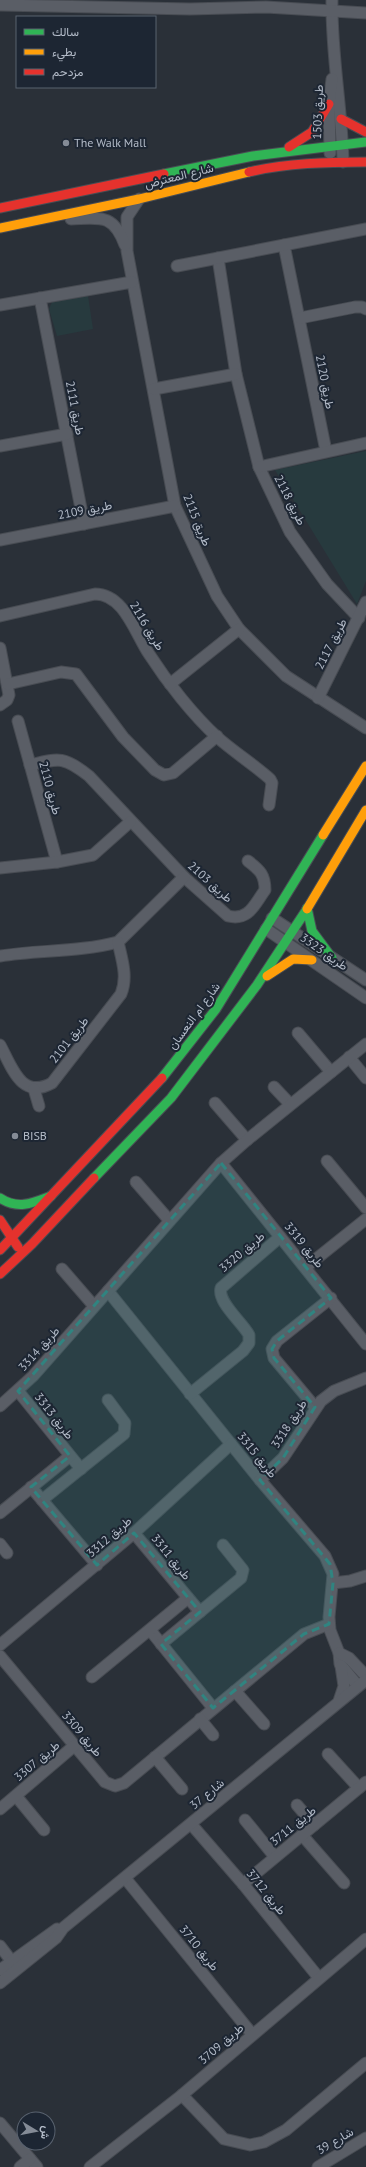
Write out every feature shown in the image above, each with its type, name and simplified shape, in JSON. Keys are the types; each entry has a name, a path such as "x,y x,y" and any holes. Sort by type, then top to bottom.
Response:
{"main road":[{"path":"282,151 312,132 329,104"},
{"path":"341,119 366,132"},
{"name":"شارع المعترض","path":"0,208 150,176 282,151 366,142"},
{"name":"شارع المعترض","path":"0,228 139,199 263,169 343,162 366,162"},
{"name":"شارع ام النعسان","path":"0,1250 21,1230 155,1087 216,1009 266,929 280,919 366,766"},
{"path":"0,1274 32,1244 171,1098 257,985 307,908 366,810"},
{"path":"307,908 312,931 332,958"},
{"path":"280,919 285,941"},
{"path":"257,985 286,962 299,958 312,960"},
{"path":"0,1198 12,1205 18,1206 53,1195"},
{"path":"0,1198 32,1244"},
{"path":"0,1220 22,1253"}],"street":[{"path":"0,5 105,4 190,9 332,5 366,12"},
{"name":"طريق 1503","path":"332,5 334,62 341,119 343,162"},
{"name":"طريق 1503","path":"331,163 329,104 334,62"},
{"name":"طريق 2115","path":"139,199 127,217 127,251 175,506 217,596 239,629 286,676 366,728"},
{"name":"طريق 2115","path":"41,220 96,218 108,220 115,225 127,251"},
{"path":"177,266 366,229"},
{"name":"طريق 2120","path":"284,245 326,451"},
{"name":"طريق 2118","path":"218,258 236,374 259,467 290,532 327,584 359,618"},
{"path":"0,305 132,282"},
{"name":"طريق 2111","path":"40,298 84,524"},
{"path":"300,318 355,307 362,307 366,309"},
{"path":"154,389 236,374"},
{"path":"0,446 67,434"},
{"path":"259,467 366,443"},
{"name":"طريق 2109","path":"0,540 175,506"},
{"name":"طريق 2116","path":"0,616 95,594 110,596 120,606 148,654 170,684 217,736 270,779 272,783 269,804"},
{"name":"طريق 2117","path":"318,698 366,602"},
{"path":"170,684 239,629"},
{"path":"0,648 9,695 7,700 0,705"},
{"path":"8,684 61,672 76,674 123,738 155,770 164,775 173,773 217,736"},
{"name":"طريق 2110","path":"18,721 57,862"},
{"name":"طريق 2103","path":"30,765 56,759 72,763 89,776 130,822 184,877 228,916 238,918 246,916 265,890 265,878 260,870 248,861"},
{"path":"0,868 57,862 93,855 130,822"},
{"path":"0,956 29,951 105,946 118,942 184,877"},
{"name":"طريق 3323","path":"280,919 292,932 366,980"},
{"name":"طريق 3323","path":"266,929 366,998"},
{"name":"طريق 2101","path":"34,1089 44,1088 52,1083 121,994 125,986 125,976 118,942"},
{"path":"298,1033 331,1072"},
{"name":"طريق 3314","path":"349,1057 366,1036"},
{"name":"طريق 3314","path":"0,1406 18,1391 108,1292 169,1220 221,1163 290,1104 366,1044"},
{"path":"0,1045 18,1078 34,1089 40,1106"},
{"path":"349,1057 366,1078"},
{"path":"274,1087 290,1104"},
{"path":"215,1103 247,1140"},
{"path":"327,1161 366,1208"},
{"name":"طريق 3319","path":"221,1163 331,1298 366,1344"},
{"path":"136,1182 169,1220"},
{"path":"306,1267 366,1219"},
{"name":"طريق 3320","path":"190,1394 243,1351 249,1343 250,1335 223,1300 221,1296 221,1288 280,1236"},
{"path":"62,1269 94,1306"},
{"name":"طريق 3315","path":"108,1292 330,1564 333,1583 329,1624 340,1658 344,1686 339,1701"},
{"path":"315,1407 274,1358 272,1349 277,1341 331,1298"},
{"name":"طريق 3318","path":"260,1480 287,1452 315,1407 334,1390 366,1378"},
{"name":"طريق 3313","path":"18,1391 81,1470"},
{"path":"42,1500 122,1437 126,1430 124,1420 108,1400"},
{"name":"طريق 3312","path":"0,1645 134,1533 232,1444"},
{"name":"طريق 3313","path":"0,1513 70,1456"},
{"path":"31,1488 97,1565"},
{"name":"طريق 3311","path":"134,1533 200,1612"},
{"path":"0,1544 7,1553"},
{"path":"162,1644 243,1575 243,1570 223,1545"},
{"path":"333,1583 350,1581 366,1576"},
{"name":"طريق 3311","path":"92,1677 188,1598"},
{"name":"طريق 3309","path":"0,1656 74,1746 110,1785 124,1783 304,1634 318,1627 329,1624"},
{"path":"150,1630 213,1708"},
{"path":"340,1658 349,1658 366,1676"},
{"name":"طريق 3315","path":"340,1658 362,1683"},
{"name":"شارع 37","path":"0,1983 8,1966 52,1932 63,1928 362,1683"},
{"path":"235,1691 264,1724"},
{"path":"200,1719 213,1735"},
{"name":"طريق 3307","path":"0,1809 74,1746"},
{"name":"طريق 3711","path":"243,1884 364,1784 328,1754"},
{"path":"155,1757 182,1789"},
{"name":"طريق 3307","path":"16,1796 44,1830"},
{"path":"298,1805 314,1825"},
{"path":"245,1820 275,1857"},
{"name":"طريق 3712","path":"191,1824 243,1884 319,1978"},
{"path":"302,1835 344,1883"},
{"name":"طريق 3710","path":"125,1878 252,2034"},
{"name":"طريق 3709","path":"90,2167 182,2095 252,2034 366,1939"},
{"path":"0,1946 8,1966"},
{"path":"182,2095 224,2139 250,2145 264,2142 286,2130 366,2063"},
{"path":"0,2123 34,2163 20,2167"},
{"name":"شارع 39","path":"318,2167 366,2138"}],"highlighted area":[{"path":"221,1163 331,1298 277,1341 272,1349 274,1358 315,1407 283,1458 260,1480 330,1564 333,1583 329,1624 304,1634 213,1708 161,1644 200,1612 134,1533 97,1565 31,1487 70,1456 18,1391"}],"green space":[{"path":"88,296 93,329 57,336 49,309 52,302"},
{"path":"366,451 366,581 357,604 275,470"}],"traffic: fast":[{"path":"164,174 253,156 366,142"},
{"path":"162,1078 216,1009 323,835"},
{"path":"307,908 312,931 332,958"},
{"path":"94,1178 171,1098 257,985 307,909"},
{"path":"0,1198 13,1204 26,1204 51,1196"}],"traffic: slow":[{"path":"0,228 139,199 249,172"},
{"path":"323,835 366,766"},
{"path":"307,909 366,810"},
{"path":"267,976 293,959 312,960"}],"traffic: jam":[{"path":"289,147 312,132 329,104"},
{"path":"341,119 366,132"},
{"path":"249,172 292,165 366,162"},
{"path":"0,208 164,174"},
{"path":"0,1250 162,1078"},
{"path":"0,1274 32,1244 94,1178"},
{"path":"0,1220 18,1247"}],"place":[{"name":"The Walk Mall","path":"66,143"},
{"name":"BISB","path":"15,1136"}]}
